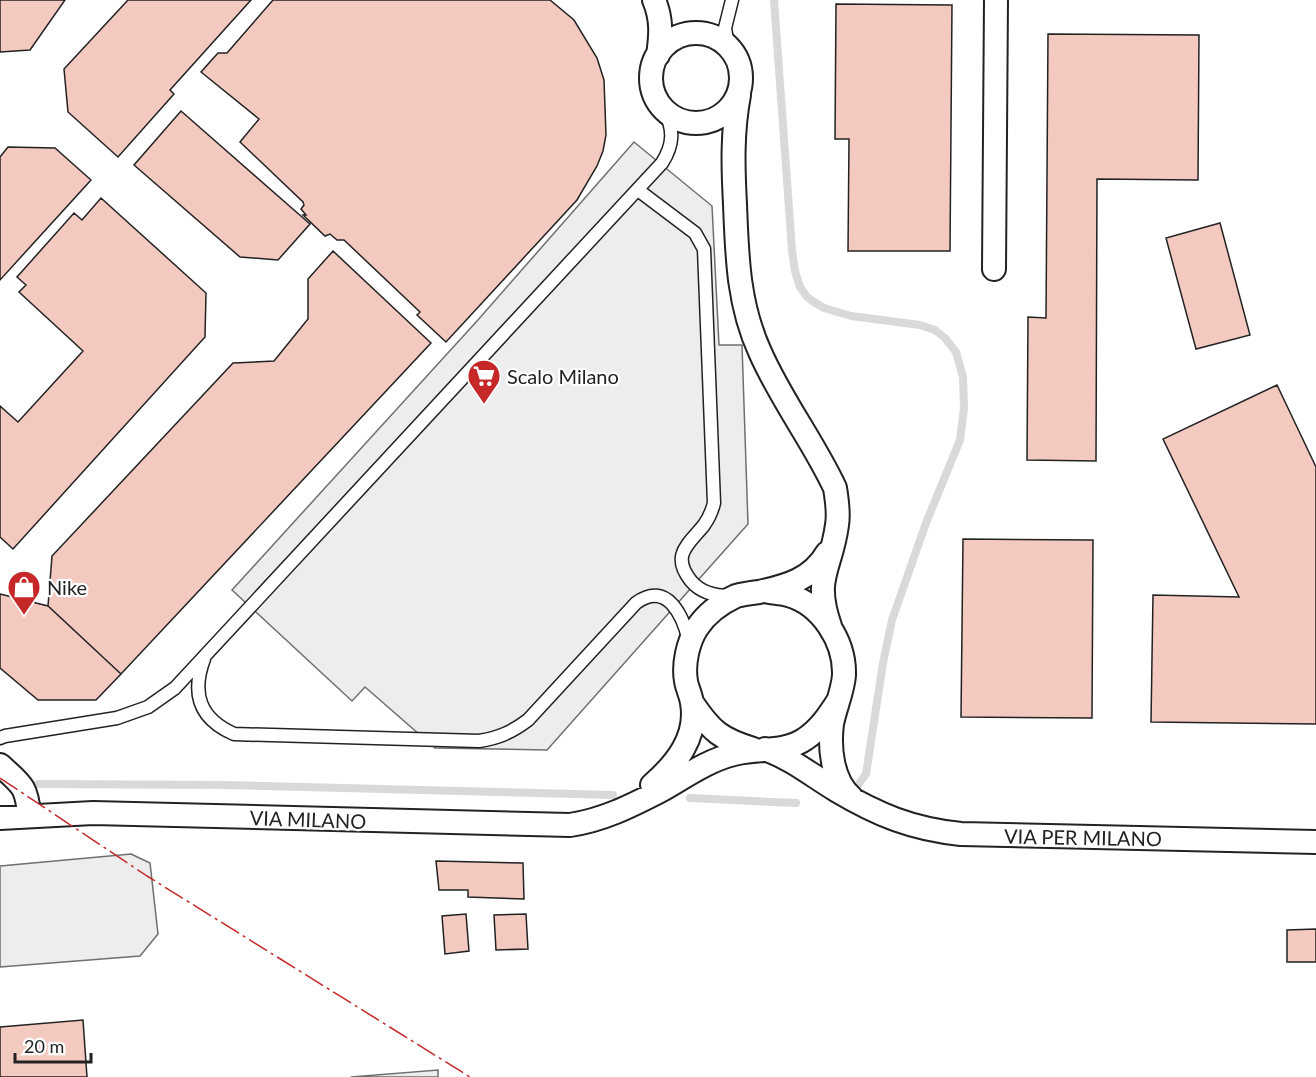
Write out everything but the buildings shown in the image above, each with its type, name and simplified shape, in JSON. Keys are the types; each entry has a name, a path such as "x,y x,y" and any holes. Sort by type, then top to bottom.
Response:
{"street":[{"path":"654,0 675,26 710,35 723,41 740,65 742,80 733,129 737,271 749,327 772,378 835,488 838,506 837,525 822,580 822,595 830,626 841,649 844,676 832,723 831,742 833,762 838,778 847,794 856,802"},
{"path":"654,0 660,21 661,36 658,55 652,69 651,84 664,110 676,119 691,124 702,123 720,118 731,108 739,95"},
{"path":"994,269 996,0"},
{"path":"658,55 680,36 695,33"},
{"path":"702,123 725,138 730,145 733,162"},
{"path":"759,749 728,741 707,726 693,704 686,679 687,653 697,628 714,609 737,596 787,586 799,581 822,561 833,543"},
{"path":"763,591 789,595 812,607 830,626"},
{"path":"615,813 714,760 759,749 779,749 804,740 824,723 838,701"},
{"path":"615,813 641,795 680,757 690,732 693,704"},
{"name":"VIA PER MILANO","path":"759,749 783,756 800,765 856,802 903,824 932,831 961,834 1316,842"},
{"path":"0,765 21,784 26,792 28,815"},
{"name":"VIA MILANO","path":"0,818 93,813 570,825 596,821 615,813"}],"lane":[{"path":"728,47 725,28 732,0"},
{"path":"0,738 117,718 147,707 175,688 638,190 668,153 672,132 671,122 664,110"},
{"path":"638,190 695,233 704,249 714,503 711,514 704,525 688,541 683,552 682,565 687,576 701,590 720,596 737,596"},
{"path":"205,656 198,686 201,704 210,720 234,734 479,741 496,739 514,731 528,720 645,596 657,596 668,600 678,610 685,624 690,645"}],"shaded area":[{"path":"634,142 712,206 719,345 742,345 748,524 547,750 435,748 365,687 352,701 232,590 477,321"},
{"path":"131,854 150,863 158,934 140,956 0,967 0,866"},
{"path":"438,1070 438,1077 351,1077"}],"waterway":[{"path":"774,0 792,250 800,287 807,297 824,308 851,316 920,325 935,330 956,352 963,377 964,408 960,440 926,523 892,620 866,774 855,789"},
{"path":"38,784 224,785 613,795"},
{"path":"690,798 796,803"}],"power":[{"path":"0,778 147,876 470,1077"}],"place":[{"name":"Scalo Milano","path":"484,405"},
{"name":"Nike","path":"24,616"}]}
